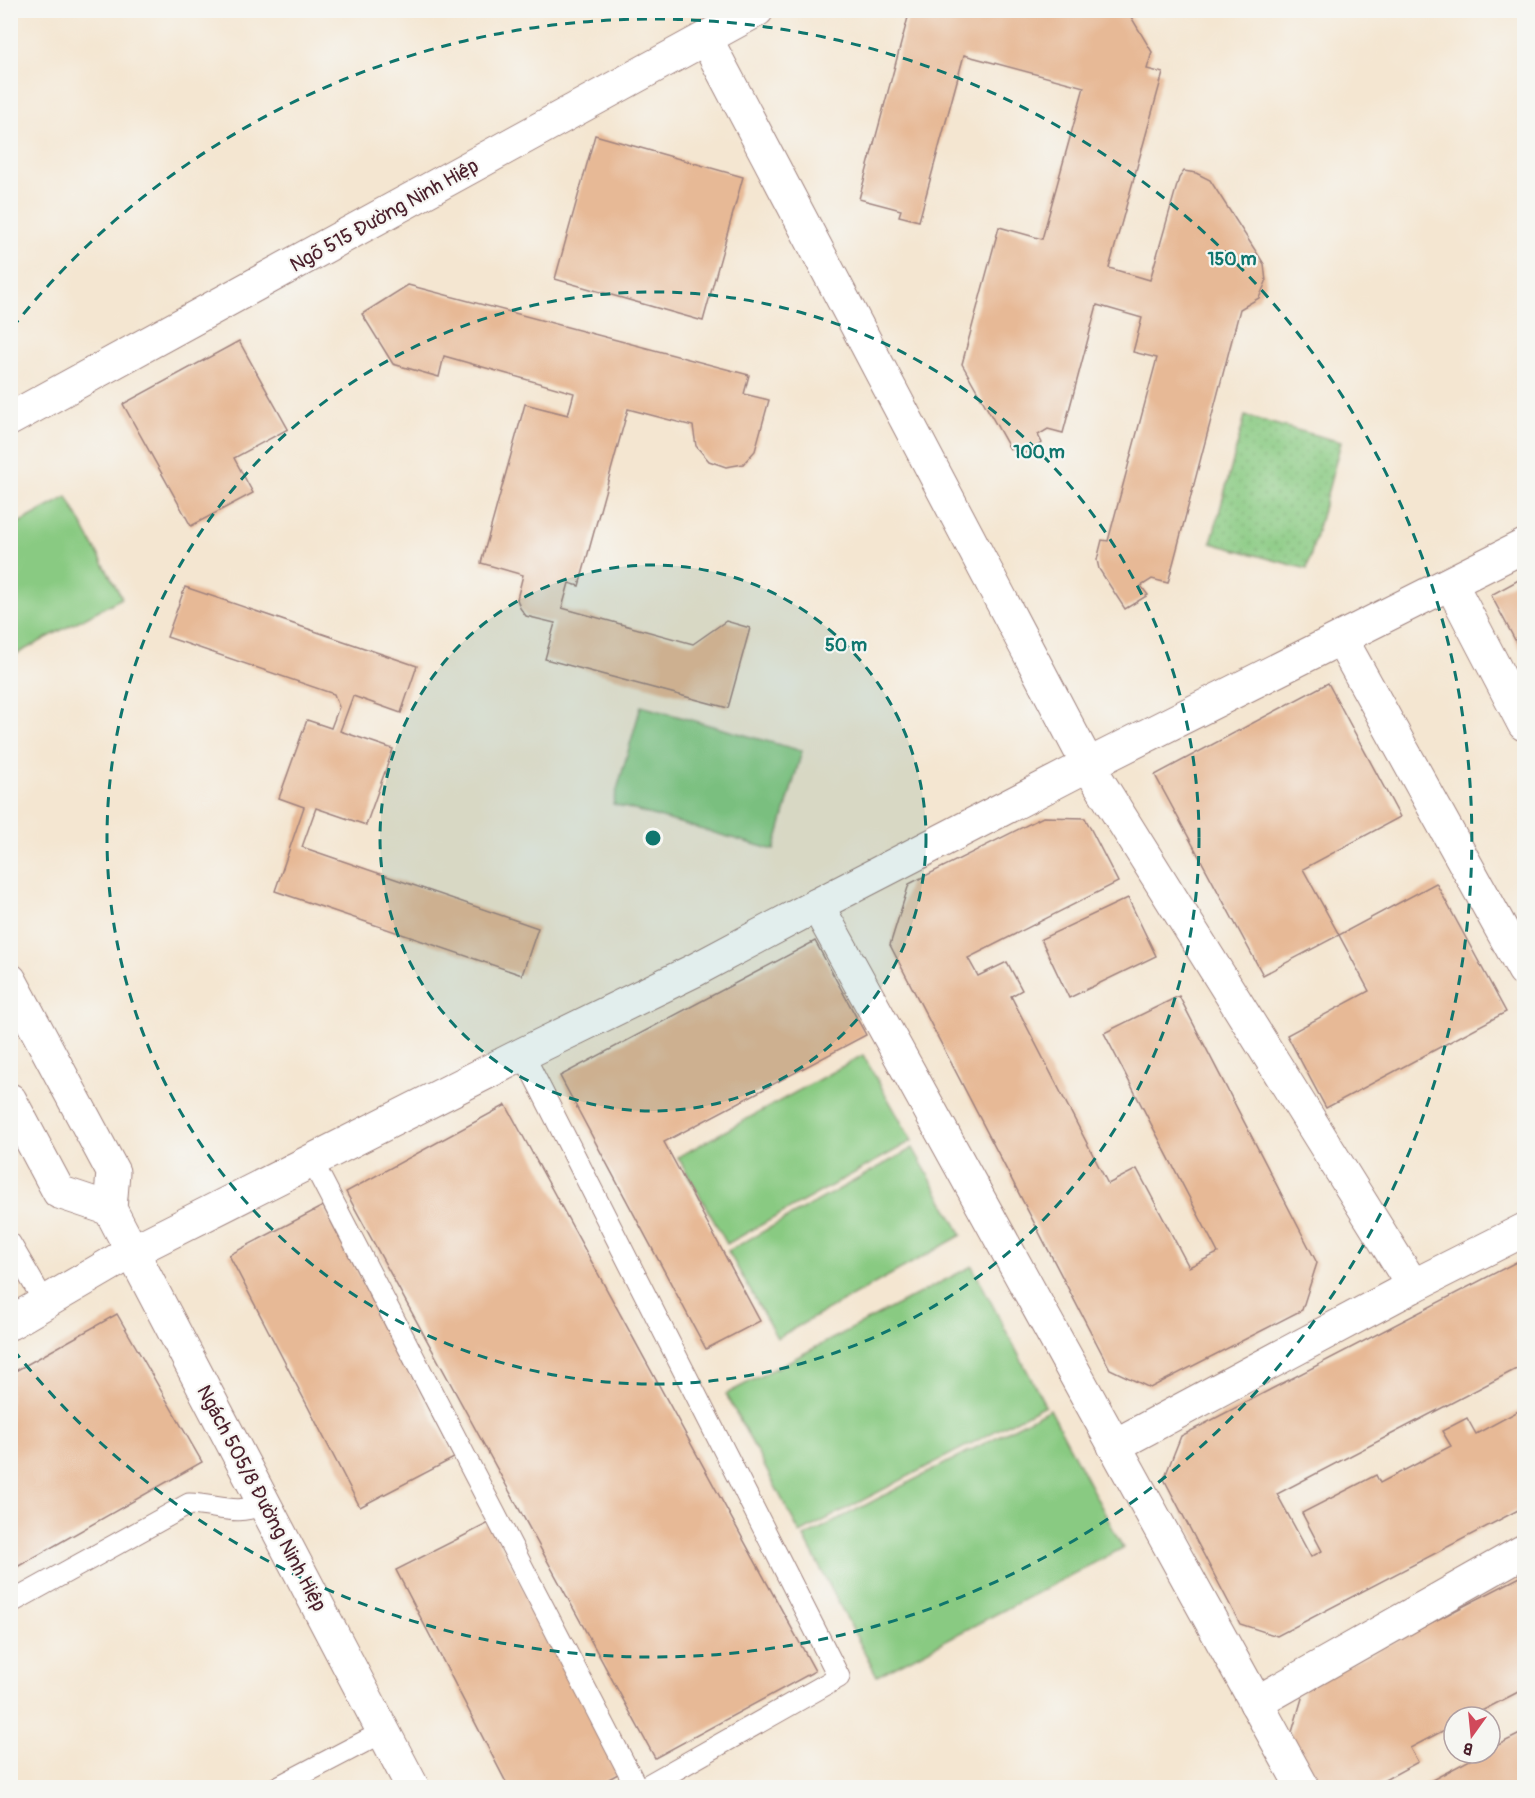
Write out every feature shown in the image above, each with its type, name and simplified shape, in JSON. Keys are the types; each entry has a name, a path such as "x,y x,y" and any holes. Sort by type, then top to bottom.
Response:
{"street":[{"name":"Ngõ 515 Đường Ninh Hiệp","path":"10,419 757,10"},
{"path":"706,39 1088,765 1413,1286"},
{"path":"10,1323 133,1251 695,970 1088,765 1524,546"},
{"path":"1451,584 1524,724"},
{"path":"1341,639 1524,970"},
{"path":"817,905 1303,1788"},
{"path":"10,980 113,1172 110,1209 59,1192 10,1100"},
{"name":"Ngách 505/8 Đường Ninh Hiệp","path":"110,1209 413,1788"},
{"path":"1114,1446 1413,1286 1524,1230"},
{"path":"1256,1703 1524,1551"}],"lane":[{"path":"523,1054 839,1677 643,1788"},
{"path":"312,1161 637,1788"},
{"path":"10,1242 45,1303"},
{"path":"10,1603 189,1504 205,1504 237,1510 252,1509 264,1503"},
{"path":"276,1788 384,1732"}],"green space":[{"path":"1245,416 1341,442 1307,569 1211,543"},
{"path":"67,497 122,598 11,657 11,527"},
{"path":"641,706 802,751 774,850 613,804"},
{"path":"863,1055 912,1141 727,1244 678,1157"},
{"path":"913,1148 962,1235 777,1338 728,1251"},
{"path":"972,1266 1045,1405 800,1533 726,1394"},
{"path":"1050,1409 1123,1548 877,1676 804,1537"}],"building":[{"path":"910,10 1127,10 1152,52 1147,69 1163,73 1109,268 1150,280 1179,178 1184,171 1196,173 1210,180 1264,264 1266,282 1259,298 1240,309 1168,583 1152,579 1141,586 1148,595 1125,609 1099,569 1097,560 1102,540 1108,541 1157,358 1133,352 1142,318 1097,305 1063,433 1048,429 1038,435 1042,443 1026,453 1010,449 962,364 999,227 1042,239 1084,87 964,55 919,221 899,216 901,210 859,199"},
{"path":"595,135 743,177 703,321 555,279"},
{"path":"408,285 749,375 744,394 769,400 755,451 743,464 726,467 709,461 696,446 693,426 628,409 579,586 569,583 562,608 693,644 726,621 750,628 728,708 545,659 555,623 526,616 520,608 517,599 523,575 481,563 525,404 568,415 574,393 444,356 439,377 393,364 362,314"},
{"path":"239,341 288,429 234,458 253,493 191,526 123,404"},
{"path":"1524,577 1524,657 1491,595"},
{"path":"185,587 417,666 401,713 353,696 340,731 393,749 366,825 316,808 302,847 538,928 522,975 275,891 304,807 279,798 307,720 331,728 339,707 334,694 167,637"},
{"path":"1328,683 1400,817 1303,869 1339,935 1263,975 1155,775"},
{"path":"1043,817 1085,818 1118,882 968,958 978,976 1007,962 1022,990 1011,996 1108,1184 1137,1169 1189,1267 1218,1253 1104,1033 1179,996 1317,1263 1302,1310 1150,1388 1110,1369 890,945 909,884"},
{"path":"1436,883 1506,1012 1326,1108 1287,1035 1369,991 1339,935"},
{"path":"1128,898 1156,956 1069,998 1041,939"},
{"path":"815,941 866,1035 664,1142 760,1321 706,1349 560,1076"},
{"path":"506,1105 815,1671 655,1758 346,1192"},
{"path":"323,1206 454,1458 360,1507 229,1255"},
{"path":"1524,1258 1524,1365 1277,1494 1311,1557 1322,1551 1302,1513 1376,1475 1380,1483 1451,1446 1442,1431 1467,1418 1476,1434 1524,1408 1524,1507 1277,1636 1240,1624 1164,1479 1181,1436"},
{"path":"117,1314 202,1462 10,1571 10,1374"},
{"path":"489,1523 620,1773 592,1788 509,1788 396,1570"},
{"path":"1524,1575 1524,1689 1493,1705 1442,1705 1442,1731 1410,1748 1418,1762 1370,1788 1316,1788 1290,1739 1305,1688"},
{"path":"1524,1732 1524,1788 1417,1788 1460,1765 1502,1765 1502,1743"}]}
